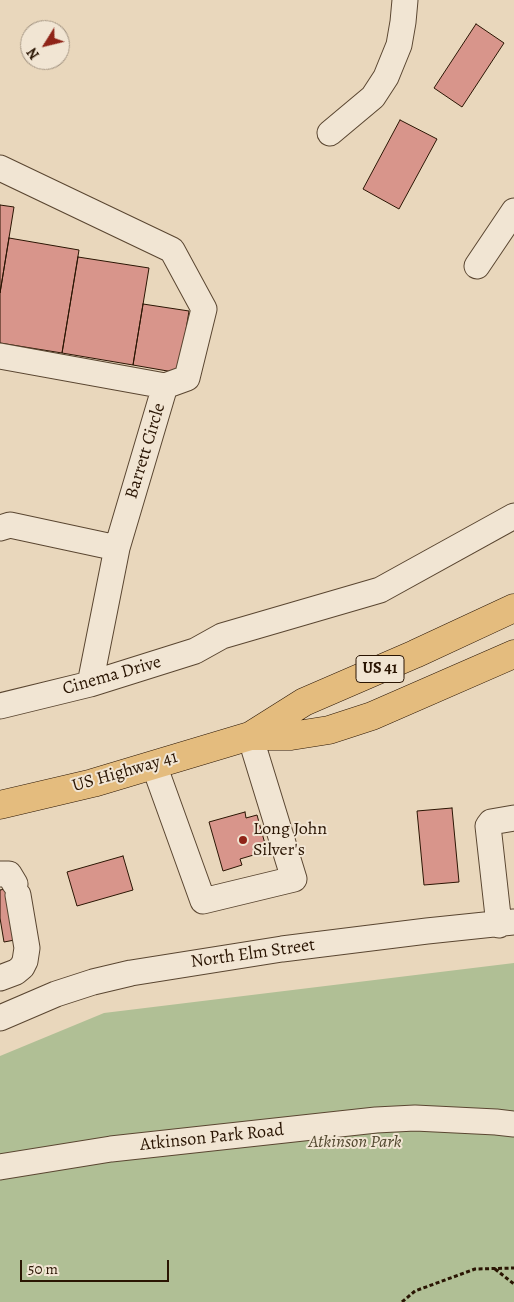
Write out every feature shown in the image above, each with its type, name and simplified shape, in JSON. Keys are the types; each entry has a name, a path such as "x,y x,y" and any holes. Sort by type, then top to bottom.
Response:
{"highway":[{"name":"US 41","path":"250,736 304,702 416,654 514,608"},
{"name":"US 41","path":"250,736 291,736 329,730 364,719 514,654"},
{"name":"US Highway 41","path":"0,805 93,783 250,736"}],"street":[{"path":"330,133 374,97 386,77 399,44 405,0"},
{"name":"Barrett Circle","path":"0,168 172,250 204,309 187,378 165,386 117,548 90,684"},
{"path":"478,266 513,214"},
{"path":"0,356 165,386"},
{"name":"Cinema Drive","path":"0,706 90,684 195,651 222,636 380,590 514,516"},
{"path":"0,528 10,525 117,548"},
{"path":"154,765 203,901 294,879 250,736"},
{"path":"506,923 488,826 491,822 514,818"},
{"path":"0,978 16,972 25,961 27,948 11,884"},
{"name":"North Elm Street","path":"0,1018 56,994 93,982 150,970 311,945 506,923"},
{"name":"Atkinson Park Road","path":"0,1167 111,1149 376,1120 415,1118 514,1124"}],"path":[{"path":"402,1302 414,1292 475,1269 514,1268"},
{"path":"494,1269 514,1284"}],"green space":[{"name":"Atkinson Park","path":"514,963 514,1302 0,1302 0,1056 104,1013"}],"building":[{"path":"476,24 504,43 462,107 434,88"},
{"path":"400,120 437,139 399,209 363,189"},
{"path":"0,205 14,207 0,293"},
{"path":"9,238 79,250 62,353 0,343 0,293"},
{"path":"78,257 149,268 133,365 62,353"},
{"path":"143,304 189,311 179,373 133,365"},
{"path":"452,808 459,882 424,885 417,811"},
{"path":"245,812 246,818 257,815 267,851 240,859 242,865 223,871 209,822"},
{"path":"123,856 133,890 77,906 67,872"},
{"path":"11,888 20,939 4,942 0,918 0,890"}],"place":[{"name":"Long John Silver's","path":"243,840"}]}
